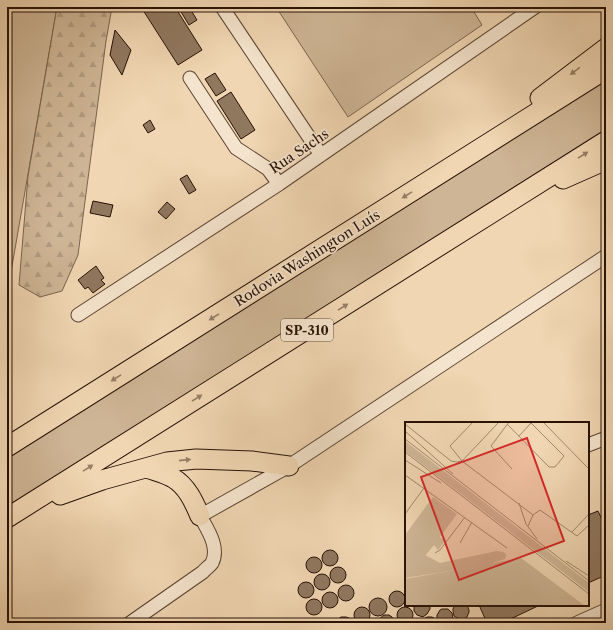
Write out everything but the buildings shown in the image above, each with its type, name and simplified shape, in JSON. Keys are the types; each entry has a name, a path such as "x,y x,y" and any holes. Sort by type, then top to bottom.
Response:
{"highway":[{"path":"440,174 606,48"},
{"name":"Rodovia Washington Luís","path":"7,447 606,69"},
{"name":"SP-310","path":"7,518 606,141"},
{"path":"465,231 520,199 606,160"},
{"path":"27,506 102,480 168,462 196,459 252,461 289,466"},
{"path":"147,468 173,478 182,485 192,499 200,516"}],"street":[{"path":"222,7 321,155"},
{"name":"Rua Sachs","path":"78,315 279,184 535,7"},
{"path":"190,78 236,148 268,169 279,184"},
{"path":"130,623 203,572 212,564 214,554 213,542 200,516 289,466 606,256"},
{"path":"589,446 606,438"},
{"path":"577,623 606,610"}],"green space":[{"path":"7,7 57,7 7,295"},
{"path":"57,7 112,7 106,41 78,255 62,291 40,297 19,285 28,176"},
{"path":"276,7 471,7 482,25 348,117"},
{"path":"606,78 606,129 7,509 7,457"}]}
